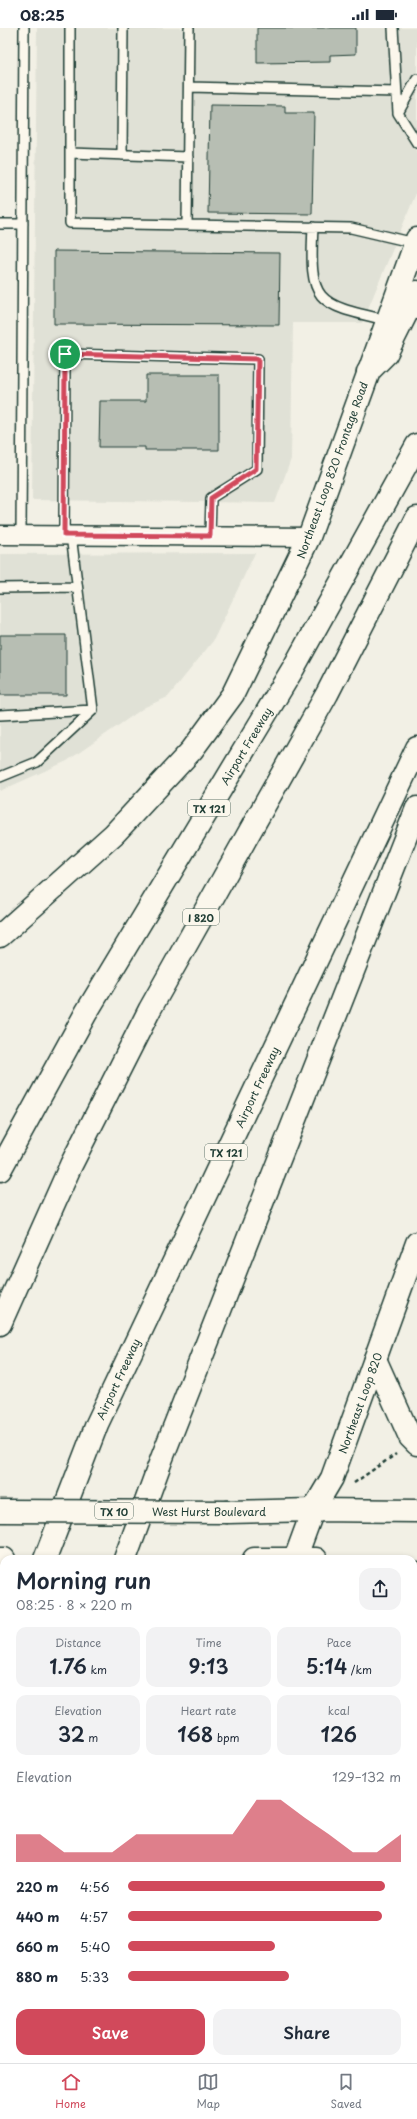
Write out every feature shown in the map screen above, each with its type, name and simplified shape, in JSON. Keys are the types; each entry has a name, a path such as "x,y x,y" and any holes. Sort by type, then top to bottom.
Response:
{"main road":[{"name":"Northeast Loop 820 Frontage Road","path":"0,936 114,834 192,750 233,694 309,537 386,320 416,241"},
{"path":"368,372 386,354 417,292"},
{"name":"Airport Freeway","path":"0,1170 86,1013 294,667 417,445"},
{"name":"I 820","path":"0,1324 71,1165 150,1009 327,694 417,518"},
{"name":"Airport Freeway","path":"47,1555 97,1424 417,748"},
{"path":"126,1555 162,1458 417,808"},
{"name":"Northeast Loop 820","path":"303,1555 313,1510 332,1478 417,1243"},
{"path":"375,1359 410,1437 408,1448"},
{"name":"West Hurst Boulevard","path":"0,1511 417,1511"}],"street":[{"path":"0,535 309,537"}],"lane":[{"path":"21,535 24,28"},
{"path":"70,28 70,223 350,228 416,241"},
{"path":"122,155 123,28"},
{"path":"187,225 190,87 189,28"},
{"path":"393,28 398,113 417,143"},
{"path":"398,113 417,79"},
{"path":"190,87 397,92"},
{"path":"70,153 188,157"},
{"path":"0,224 23,224"},
{"path":"313,227 311,261 313,282 323,300 345,311 386,320"},
{"path":"93,710 82,611 68,535 65,354 258,359 256,469 211,498 210,536"},
{"path":"0,588 77,586"},
{"path":"0,715 93,710"},
{"path":"0,777 37,762 93,710"}],"path":[{"path":"352,1484 408,1448"}],"shaded area":[{"path":"37,28 417,28 417,191 362,323 293,323 291,459 275,503 32,500"},
{"path":"255,553 213,641 168,697 145,707 67,761 0,791 0,554"}],"building":[{"path":"257,28 356,28 356,54 330,55 330,62 257,63"},
{"path":"210,105 285,106 285,113 314,113 312,214 208,213"},
{"path":"54,251 280,253 279,325 54,324"},
{"path":"146,375 219,375 219,450 145,450 145,447 99,447 100,401 146,401"},
{"path":"0,635 66,635 66,695 0,695"}],"route":[{"path":"65,354 258,359 256,469 211,498 210,536 64,535 65,354"}]}
